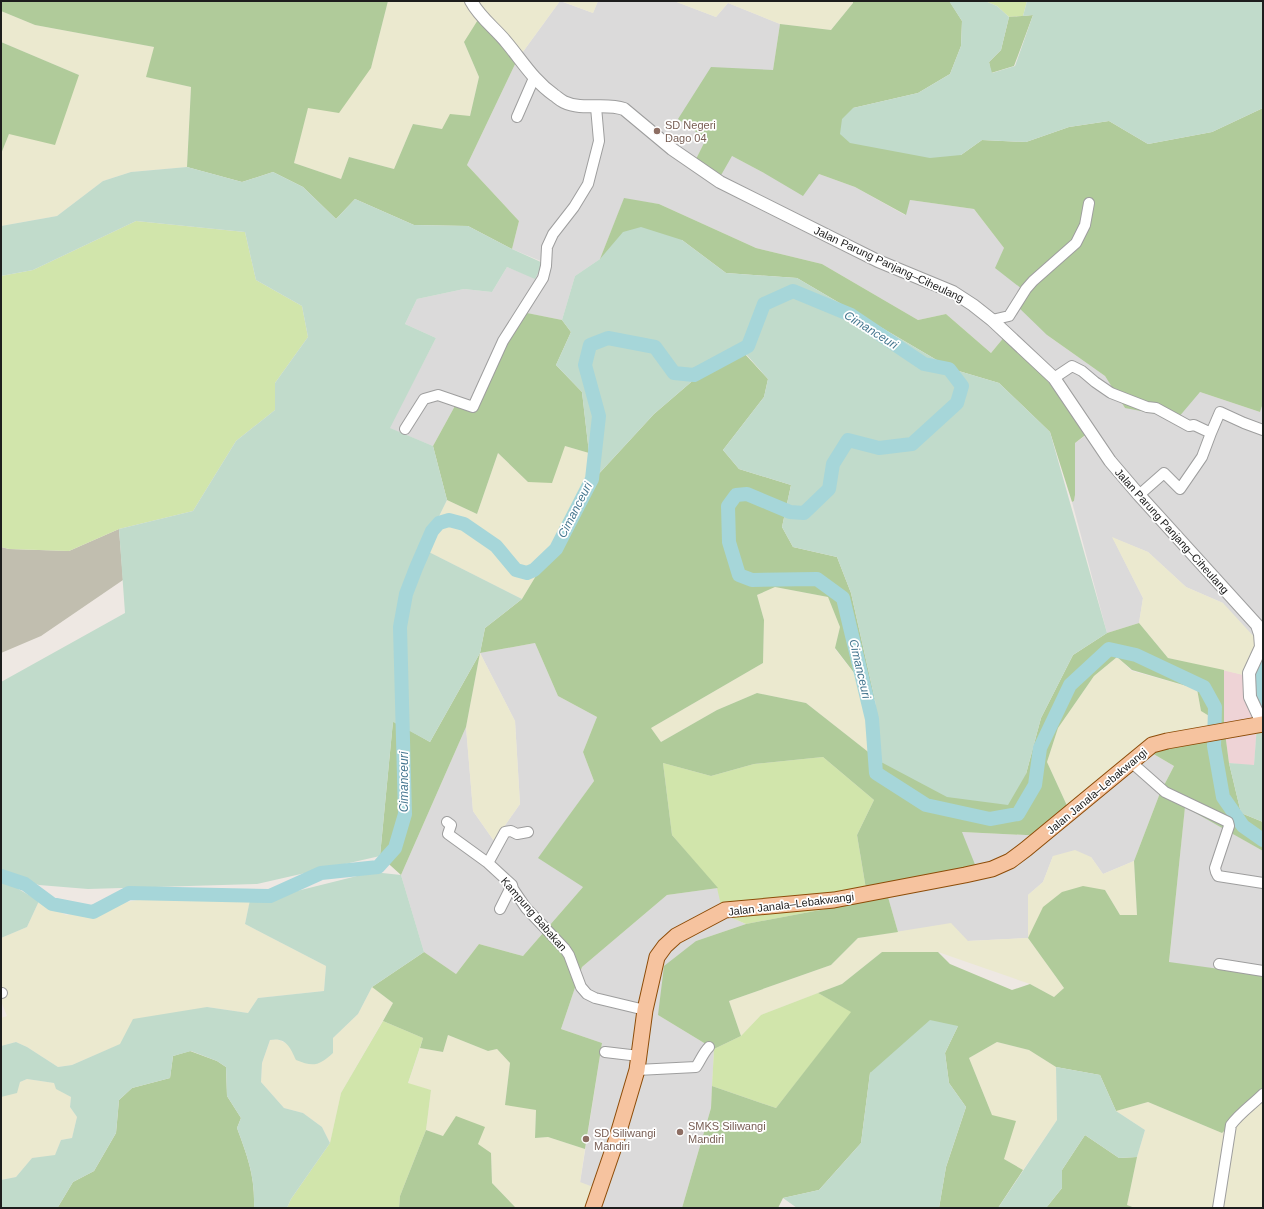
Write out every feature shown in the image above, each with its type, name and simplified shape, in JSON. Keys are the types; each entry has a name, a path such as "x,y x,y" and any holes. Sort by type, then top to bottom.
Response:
{"main road":[{"name":"Jalan Janala–Lebakwangi","path":"594,1208 616,1141 638,1063 645,1010 657,957 665,946 676,936 725,910 834,900 965,875 992,868 1010,861 1026,849 1152,745 1263,724"}],"street":[{"name":"Jalan Parung Panjang–Ciheulang","path":"471,1 484,20 506,42 534,78 563,102 596,107 616,106 624,109 672,149 720,182 878,261 953,292 992,320 1054,378 1110,461 1139,496 1260,624 1261,647 1250,673 1250,697 1263,724"},
{"path":"517,117 534,78"},
{"path":"405,429 424,399 438,395 473,407 502,341 543,278 546,266 547,248 553,234 574,207 588,184 599,141 596,107"},
{"path":"992,320 1009,316 1026,289 1076,243 1085,225 1089,203"},
{"path":"1054,378 1072,366 1082,371 1111,393 1147,407 1156,408 1189,426 1194,425 1212,432"},
{"path":"1139,496 1164,473 1180,489 1202,457 1220,412 1263,430"},
{"path":"1131,762 1165,792 1228,822 1229,826 1215,868 1218,876 1263,883"},
{"name":"Kampung Babakan","path":"447,822 451,825 448,834 488,863 512,885 513,889 526,908 565,949 569,955 581,987 587,994 595,998 645,1010"},
{"path":"488,863 505,832 511,831 517,834 528,832"},
{"path":"500,909 512,885"},
{"path":"1219,964 1263,971"},
{"path":"605,1052 638,1063 696,1067 703,1054 709,1047"},
{"path":"1218,1208 1231,1124 1263,1094"}],"shaded area":[{"path":"388,1 560,1 517,60 464,42 479,77 470,116 442,129 413,124 394,169 349,157 341,179 294,163 308,107 371,68"},
{"path":"560,1 593,13 598,1 674,1 716,17 728,3 780,24 773,70 706,139 695,161 732,156 764,173 819,174 855,187 905,215 910,200 974,209 1004,248 1022,289 1047,335 1105,376 1125,408 1200,392 1260,412 1263,403 1263,660 1253,659 1223,603 1186,587 1148,552 1113,538 1143,598 1139,623 1107,633 1072,502 1074,501 1075,495 1075,443 1088,434 1005,336 991,353 946,314 918,320 822,264 756,248 659,204 624,199 600,259 575,276 562,320 526,313 510,334 477,412 456,404 433,446 389,428 436,338 405,324 417,299 464,289 492,292 507,267 535,278 543,262 512,249 519,221 467,165 517,60"},
{"path":"561,1 598,1 593,13"},
{"path":"674,1 853,1 853,3 831,30 780,24 728,3 716,17"},
{"path":"1,11 35,25 154,47 147,77 191,87 187,167 131,172 103,181 57,216 1,226 1,154 9,134 79,75 1,42"},
{"path":"565,446 589,453 595,478 522,599 423,549 447,500 477,514 498,453 528,482"},
{"path":"119,529 123,580 41,636 1,653 1,547 9,549 69,551"},
{"path":"1112,537 1148,552 1186,587 1223,603 1257,640 1248,676 1168,658 1139,623 1143,598"},
{"path":"775,587 828,597 840,627 835,649 875,700 881,762 806,703 757,693 717,710 661,742 651,728 763,663 764,620 757,595"},
{"path":"535,643 558,696 597,717 583,752 594,781 539,858 584,886 523,956 479,944 456,974 424,952 401,875 466,727 473,811 494,841 520,804 515,721 480,653"},
{"path":"480,653 515,721 520,804 494,841 473,811 466,727"},
{"path":"1117,657 1132,671 1197,689 1201,711 1224,725 1145,749 1069,810 1047,762 1058,728 1094,676"},
{"path":"1224,670 1248,676 1257,726 1254,766 1229,763 1224,725"},
{"path":"1145,749 1174,766 1160,793 1134,861 1103,874 1091,857 1053,856 1043,882 1028,895 1028,938 967,941 898,932 888,897 979,877 961,832 1046,836"},
{"path":"1185,806 1263,851 1263,975 1169,963"},
{"path":"1075,850 1091,857 1103,874 1134,861 1137,915 1120,915 1105,890 1028,938 1028,895 1043,882 1053,856"},
{"path":"718,888 723,914 746,924 696,941 658,1015 714,1049 711,1108 682,1208 598,1208 580,1183 602,1043 561,1029 582,967 667,895"},
{"path":"161,895 251,895 245,924 326,966 324,991 258,998 248,1013 207,1007 72,1065 58,1067 27,1047 16,1042 1,1046 1,1018 7,1016 1,1001 1,938 27,927 39,901 66,915"},
{"path":"951,923 968,941 1028,938 1064,988 1054,997 1030,984 938,952 882,952 842,984 761,1015 741,1036 729,1001 831,965 858,938"},
{"path":"372,987 393,1003 341,1093 330,1143 322,1127 303,1113 284,1108 261,1082 262,1063 270,1040 277,1039 290,1045 333,1053 333,1038 358,1014"},
{"path":"448,1035 488,1051 497,1049 510,1063 505,1104 536,1110 535,1138 548,1137 585,1149 580,1182 604,1191 598,1208 516,1208 492,1183 491,1153 426,1130 431,1090 408,1084 420,1048 443,1052"},
{"path":"997,1042 1029,1050 1056,1067 1057,1120 1023,1170 1004,1159 992,1115 969,1058"},
{"path":"27,1079 54,1083 57,1089 71,1097 70,1107 77,1117 72,1138 61,1140 55,1156 32,1158 16,1177 1,1180 1,1097 20,1082"},
{"path":"1263,1094 1263,1208 1135,1208 1127,1205 1137,1157 1145,1130 1116,1111 1148,1102 1222,1133"}],"green space":[{"path":"1,1 388,1 371,68 339,113 308,108 294,163 341,179 349,157 394,169 413,124 442,129 450,114 470,116 479,77 464,42 481,15 517,60 467,165 519,221 512,249 468,226 414,225 355,199 336,219 303,187 273,172 242,182 187,167 191,87 146,77 154,47 35,25 1,11"},
{"path":"853,1 950,2 962,21 961,46 950,74 918,93 853,108 961,155 982,140 1026,142 1069,127 1109,121 1148,144 1212,132 1263,108 1263,403 1260,412 1200,392 1178,418 1125,408 1105,376 1047,335 1014,303 1022,289 995,268 1004,248 974,209 910,200 906,215 855,187 819,174 803,196 732,156 720,177 695,161 706,139 678,119 711,67 773,70 780,24 831,30 853,3"},
{"path":"949,1 985,1 997,6 1009,17 1001,50 989,62 992,73 1015,66 1033,15 1023,16 1027,1 1263,1 1263,108 1212,132 1148,144 1109,121 1069,127 1026,142 982,140 961,155 930,158 850,143 840,134 842,119 853,108 918,93 950,74 961,46 962,21"},
{"path":"985,1 1027,1 1023,16 1009,17 997,6"},
{"path":"1033,15 1014,66 991,73 989,62 1001,50 1009,17"},
{"path":"1,42 79,75 55,145 9,134 1,154"},
{"path":"187,167 242,182 273,172 303,187 336,219 355,199 414,225 468,226 543,263 535,279 507,267 492,292 464,289 417,299 405,324 436,338 390,428 433,446 447,500 423,549 522,599 485,628 480,653 430,742 393,722 380,856 257,884 88,889 39,885 1,871 1,682 125,613 119,529 193,511 236,441 275,410 275,383 308,337 302,306 256,280 245,232 136,221 33,270 1,276 1,226 57,216 103,181 131,172"},
{"path":"624,198 659,204 756,248 822,264 918,320 946,314 991,353 1005,336 1029,357 1088,433 1075,443 1074,501 1072,502 1050,432 999,383 952,369 797,278 726,273 682,240 600,259"},
{"path":"136,221 245,232 256,280 302,306 308,337 275,383 275,410 236,441 193,511 119,529 69,551 9,549 1,547 1,276 33,270"},
{"path":"641,227 682,240 726,273 797,278 952,369 999,383 1050,432 1107,633 1073,655 1041,718 1026,774 1008,805 947,797 881,762 875,700 851,593 837,557 793,547 782,527 791,485 739,469 723,450 764,397 768,379 745,353 704,371 654,414 595,478 589,453 582,392 556,365 571,332 562,320 575,276 600,259 623,232"},
{"path":"527,313 562,320 571,332 556,365 582,392 589,453 565,446 552,483 528,482 498,453 477,514 447,500 433,446 456,404 477,411 510,334"},
{"path":"744,353 768,379 764,397 723,450 739,469 791,485 782,527 793,547 837,557 851,593 875,700 835,648 840,627 828,597 775,587 757,595 764,620 763,663 651,728 661,742 717,710 757,693 806,703 881,762 1026,774 1041,718 1073,655 1107,633 1139,623 1168,658 1224,670 1224,725 1201,711 1197,689 1132,670 1117,657 1094,676 1058,728 1047,762 1069,810 1046,836 962,832 980,877 888,897 898,932 858,938 831,965 729,1001 741,1036 714,1049 658,1015 664,966 696,941 746,924 868,901 857,835 874,800 823,757 754,764 711,776 663,763 672,835 718,888 667,895 582,967 561,1029 602,1043 585,1149 548,1137 535,1138 536,1110 505,1105 510,1063 497,1049 488,1051 448,1035 443,1052 420,1048 423,1038 383,1021 393,1003 372,987 424,952 456,974 479,944 523,956 583,887 538,858 594,781 583,752 597,717 558,696 535,643 480,653 485,628 522,599 595,478 654,414 704,371"},
{"path":"480,653 466,727 401,875 380,856 393,721 430,742"},
{"path":"1263,723 1263,822 1241,813 1229,763 1254,765 1257,725"},
{"path":"1224,725 1229,763 1241,813 1263,822 1263,851 1185,807 1169,962 1263,975 1263,1094 1222,1133 1148,1102 1116,1111 1100,1075 1056,1067 1029,1050 997,1042 969,1058 992,1115 1016,1121 1004,1159 1023,1170 998,1208 939,1208 946,1167 966,1107 949,1083 945,1053 958,1026 870,1073 861,1143 819,1190 783,1198 778,1208 682,1208 711,1108 712,1086 776,1108 851,1012 818,993 842,984 882,952 938,952 950,964 1012,990 1030,984 1054,997 1064,988 1028,938 1043,907 1062,892 1083,886 1105,890 1120,915 1137,915 1134,861 1160,793 1174,766 1145,749"},
{"path":"823,757 874,800 857,835 868,901 746,924 723,914 717,888 672,835 663,763 711,776 754,764"},
{"path":"373,872 401,875 424,952 372,987 358,1014 333,1038 333,1053 324,1061 316,1064 307,1064 296,1060 287,1044 280,1040 270,1040 262,1063 261,1082 284,1108 303,1113 322,1127 330,1143 291,1199 287,1208 254,1208 250,1167 237,1128 241,1118 227,1096 226,1067 217,1061 191,1051 173,1056 170,1078 132,1088 119,1100 116,1133 94,1171 73,1182 58,1207 1,1208 1,1180 16,1177 32,1158 55,1155 61,1140 72,1138 77,1117 70,1107 71,1097 56,1089 54,1083 27,1079 20,1082 17,1093 1,1097 1,1046 16,1042 27,1047 58,1067 72,1065 120,1044 133,1019 207,1007 248,1013 258,998 324,991 326,966 245,924 251,895 277,896"},
{"path":"1,882 8,883 39,901 27,927 1,938"},
{"path":"818,993 852,1012 776,1108 712,1086 714,1049 741,1036 761,1015"},
{"path":"930,1020 958,1026 945,1053 949,1083 966,1107 946,1167 939,1208 797,1208 783,1198 819,1190 861,1143 870,1073"},
{"path":"383,1021 423,1038 408,1083 431,1090 426,1130 400,1196 399,1208 287,1208 291,1199 330,1143 341,1093"},
{"path":"190,1051 217,1061 226,1067 227,1096 241,1118 237,1128 250,1167 254,1208 38,1208 58,1207 73,1182 94,1171 116,1133 119,1100 132,1088 170,1078 173,1056"},
{"path":"1056,1067 1100,1075 1116,1111 1145,1130 1137,1157 1119,1158 1085,1135 1062,1170 1062,1188 1046,1208 998,1208 1057,1120"},
{"path":"456,1116 485,1127 478,1144 491,1153 492,1183 516,1208 399,1208 400,1196 426,1130 443,1136"},
{"path":"1085,1135 1119,1158 1137,1157 1127,1205 1135,1208 1046,1208 1062,1188 1062,1170"}],"water":[{"path":"1253,659 1263,660 1263,718 1250,701"}],"waterway":[{"name":"Cimanceuri","path":"1,876 25,884 52,904 93,912 129,893 270,896 321,873 378,867 395,848 405,814 400,627 406,594 432,531 439,523 449,520 464,524 496,546 516,570 527,573 534,570 556,549 592,479 599,416 585,365 590,345 608,338 655,347 674,373 694,375 748,346 764,304 793,291 851,315 924,364 949,369 962,386 957,403 912,444 879,448 848,440 833,464 829,489 804,513 790,512 747,494 736,495 728,506 729,542 739,575 752,580 817,579 843,598 872,719 876,773 926,805 990,819 1018,814 1035,785 1040,748 1070,685 1109,649 1136,655 1204,687 1215,707 1214,746 1223,797 1243,826 1263,840"}],"place":[{"name":"SD Negeri Dago 04","path":"657,131"},
{"name":"SMKS Siliwangi Mandiri","path":"680,1132"},
{"name":"SD Siliwangi Mandiri","path":"586,1139"}]}
